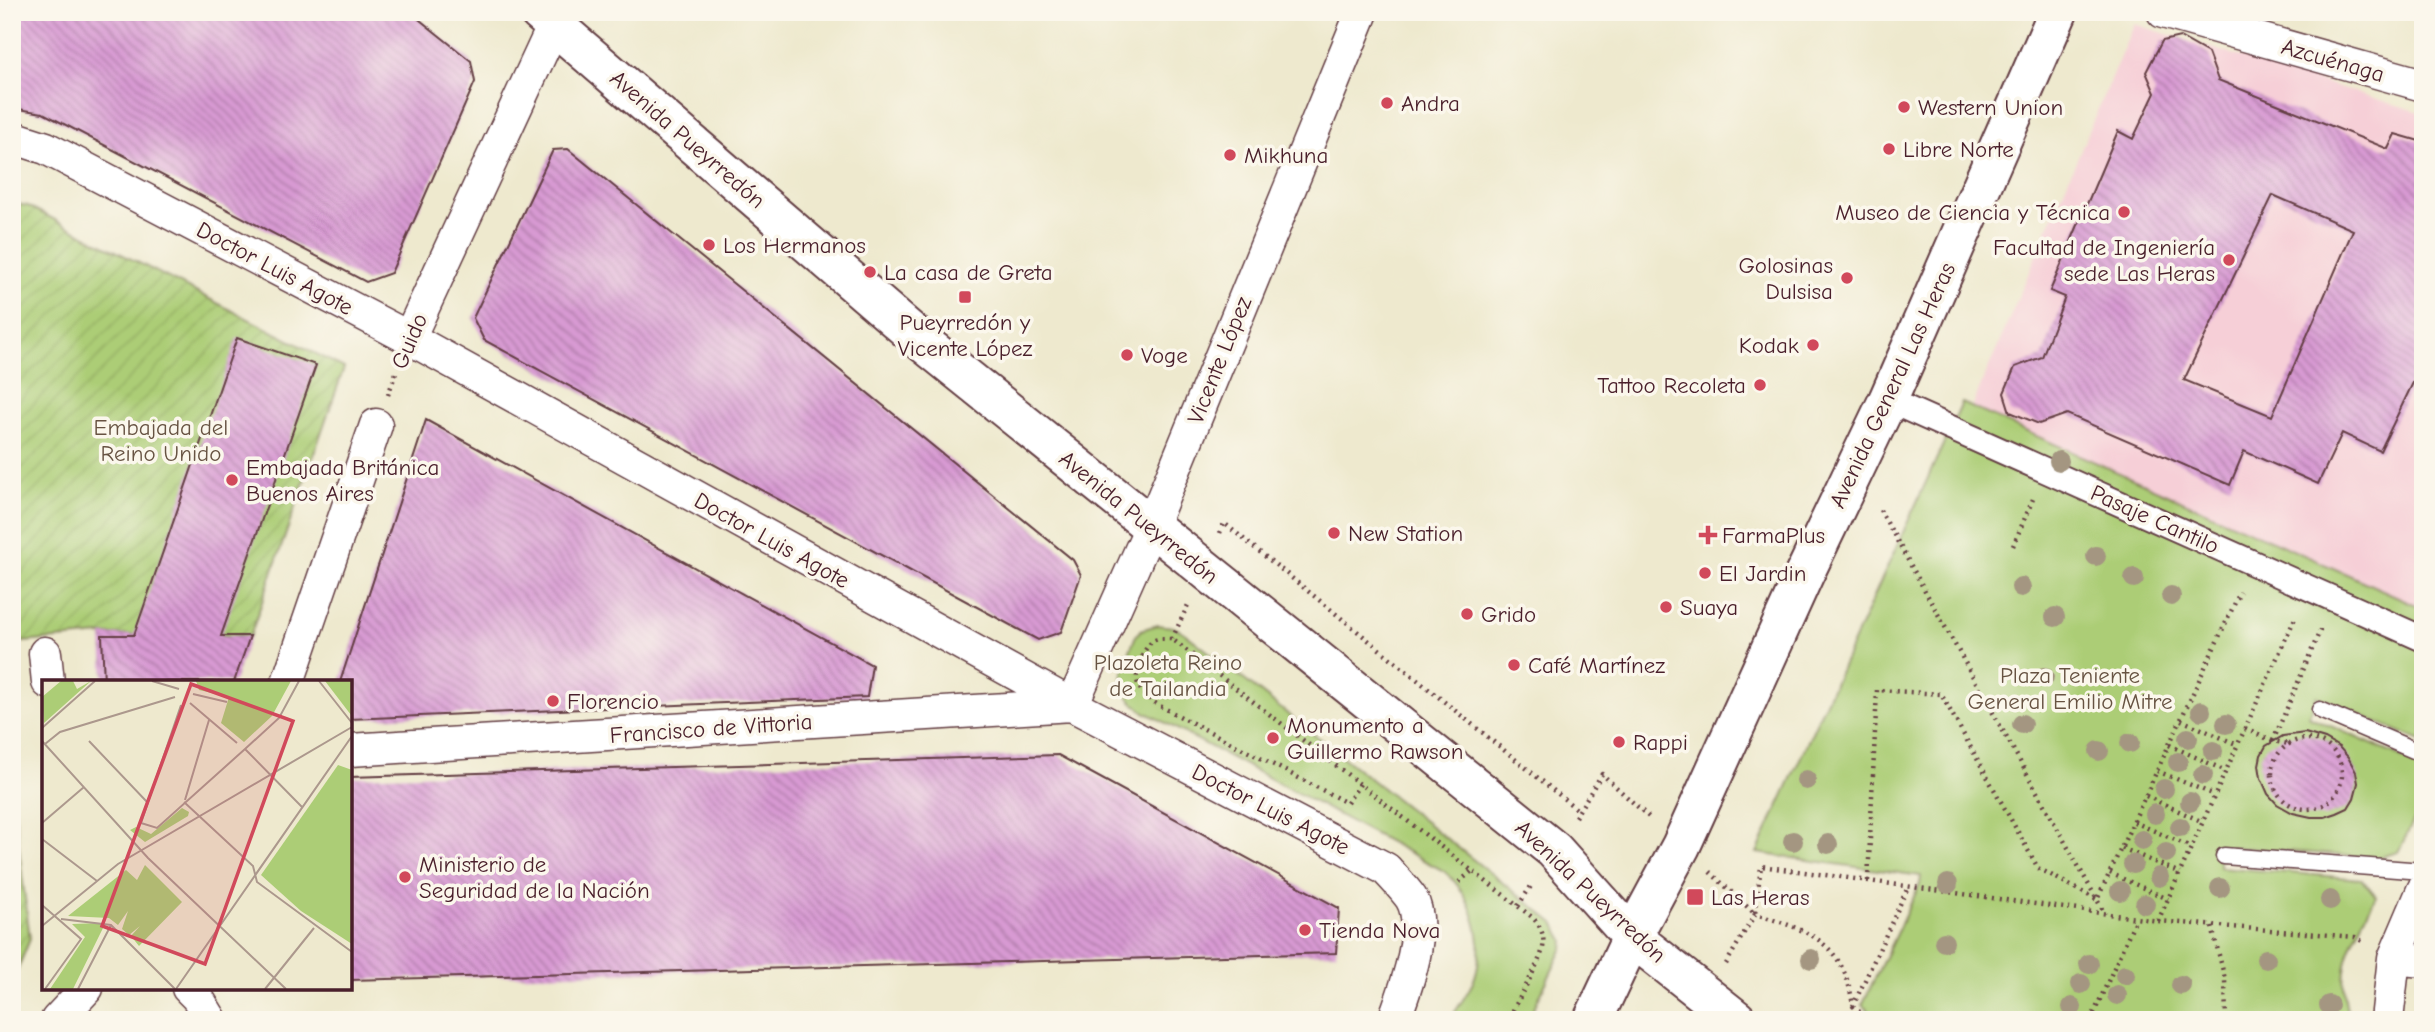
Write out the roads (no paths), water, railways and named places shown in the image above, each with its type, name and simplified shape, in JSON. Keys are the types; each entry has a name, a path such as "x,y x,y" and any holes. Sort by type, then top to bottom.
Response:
{"main road":[{"name":"Avenida General Las Heras","path":"1592,1020 1632,937 1681,846 1855,466 1888,400 2058,12"},
{"name":"Avenida Pueyrredón","path":"551,16 926,345 1554,850 1632,937 1737,1020"}],"street":[{"name":"Vicente López","path":"1072,705 1151,527 1362,12"},
{"name":"Azcuénaga","path":"2163,12 2423,85"},
{"name":"Guido","path":"409,338 551,16"},
{"name":"Doctor Luis Agote","path":"12,137 46,148 409,338 1072,705 1386,869 1412,900 1417,926 1411,973 1394,1020"},
{"name":"Pasaje Cantilo","path":"1888,400 2423,639"},
{"path":"289,680 376,425"},
{"name":"Francisco de Vittoria","path":"352,750 1072,705"},
{"path":"2387,1020 2408,960 2423,890"},
{"path":"57,1020 83,990"},
{"path":"190,990 211,1020"}],"lane":[{"path":"2320,710 2423,754"},
{"path":"2224,856 2423,872"}],"place":[{"name":"Andra","path":"1387,103"},
{"name":"Western Union","path":"1904,107"},
{"name":"Libre Norte","path":"1889,149"},
{"name":"Mikhuna","path":"1230,155"},
{"name":"Museo de Ciencia y Técnica","path":"2124,212"},
{"name":"Los Hermanos","path":"709,245"},
{"name":"Facultad de Ingeniería sede Las Heras","path":"2229,260"},
{"name":"La casa de Greta","path":"870,272"},
{"name":"Golosinas Dulsisa","path":"1847,278"},
{"name":"Pueyrredón y Vicente López","path":"965,297"},
{"name":"Kodak","path":"1813,345"},
{"name":"Voge","path":"1127,355"},
{"name":"Tattoo Recoleta","path":"1760,385"},
{"name":"Embajada Británica Buenos Aires","path":"232,480"},
{"name":"New Station","path":"1334,533"},
{"name":"FarmaPlus","path":"1708,535"},
{"name":"El Jardin","path":"1705,573"},
{"name":"Suaya","path":"1666,607"},
{"name":"Grido","path":"1467,614"},
{"name":"Café Martínez","path":"1514,665"},
{"name":"Florencio","path":"553,701"},
{"name":"Monumento a Guillermo Rawson","path":"1273,738"},
{"name":"Rappi","path":"1619,742"},
{"name":"Ministerio de Seguridad de la Nación","path":"405,877"},
{"name":"Las Heras","path":"1695,897"},
{"name":"Tienda Nova","path":"1305,930"}],"park label":[{"name":"Embajada del Reino Unido","path":"161,440"},
{"name":"Plazoleta Reino de Tailandia","path":"1168,675"},
{"name":"Plaza Teniente General Emilio Mitre","path":"2070,688"}]}
